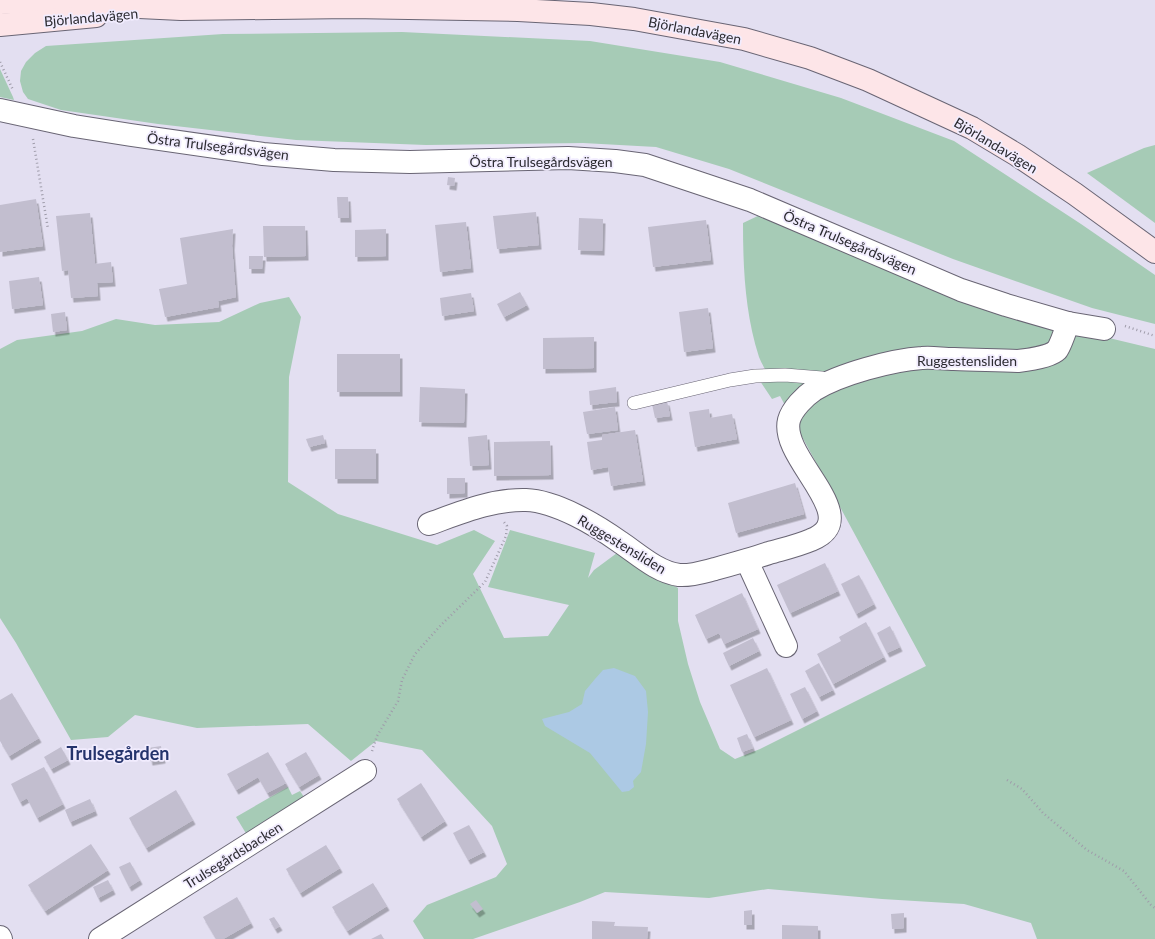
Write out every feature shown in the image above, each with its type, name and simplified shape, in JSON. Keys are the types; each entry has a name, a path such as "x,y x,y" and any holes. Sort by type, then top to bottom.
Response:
{"street":[{"name":"Björlandavägen","path":"0,3 35,2 181,9 351,7 518,10 634,19 744,39 810,58 868,80 972,128 1017,155 1075,194 1155,252"},
{"name":"Björlandavägen","path":"0,25 181,9"},
{"name":"Östra Trulsegårdsvägen","path":"6,112 74,126 131,135 263,154 334,160 410,162 568,158 615,161 645,165 750,200 962,290 1006,305 1068,323 1113,327"},
{"name":"Ruggestensliden","path":"429,524 491,504 527,500 544,503 568,512 601,529 653,564 668,572 680,575 694,574 747,561 812,540 823,534 828,529 831,520 825,500 799,458 789,434 789,420 797,405 814,390 843,377 882,364 922,358 1018,361 1033,359 1057,350 1068,323"},
{"path":"747,561 786,646"},
{"name":"Trulsegårdsbacken","path":"100,939 365,771"}],"lane":[{"path":"634,403 730,380 755,376 785,375 815,377 822,378 826,384"}],"path":[{"path":"0,62 16,100 6,112"},
{"path":"32,136 48,229"},
{"path":"1113,327 1155,336"},
{"path":"365,771 377,736 398,701 402,680 415,654 441,625 485,582 506,536 507,526 491,504"},
{"path":"1007,780 1022,789 1042,813 1087,850 1124,871 1155,908"}],"green space":[{"path":"402,32 590,41 720,62 841,98 954,141 1081,224 1155,275 1155,324 1092,308 953,259 729,169 656,147 583,143 426,145 296,140 158,124 61,110 28,99 23,92 20,81 21,71 26,62 35,53 46,46 223,34"},
{"path":"0,69 13,97 14,100 0,97"},
{"path":"1155,145 1155,223 1087,173 1144,148"},
{"path":"766,212 992,310 1155,349 1155,939 1037,939 1031,923 964,904 882,899 768,889 709,898 605,892 473,939 424,939 413,921 427,905 496,877 507,864 492,826 422,750 376,741 351,761 308,724 197,728 135,715 108,737 71,740 16,643 0,618 0,349 17,340 82,331 116,319 155,325 219,322 260,303 289,297 301,317 289,377 288,482 338,514 437,545 474,530 495,541 473,574 504,638 548,636 569,605 488,587 510,530 595,553 588,578 594,570 617,553 651,574 678,588 678,621 688,664 700,702 720,749 735,759 760,749 926,666 780,396 772,399 760,381 771,379 759,357 751,324 744,274 743,223"},
{"path":"288,787 292,795 300,791 306,800 247,835 236,817"}],"water":[{"path":"614,668 635,676 646,691 648,712 646,744 641,772 633,781 634,787 629,791 622,792 590,753 545,726 542,719 569,712 582,704 585,691 603,670"}],"building":[{"path":"448,177 455,178 454,186 447,185"},
{"path":"337,197 348,197 349,218 338,218"},
{"path":"36,199 43,246 0,252 0,205"},
{"path":"536,212 539,245 497,249 493,216"},
{"path":"90,213 95,264 111,262 113,282 97,283 98,296 71,298 68,270 62,271 56,216"},
{"path":"579,218 603,219 602,251 578,250"},
{"path":"706,220 711,260 653,267 648,227"},
{"path":"466,222 471,268 440,272 435,225"},
{"path":"263,226 305,226 306,256 264,257"},
{"path":"233,229 232,246 236,297 218,301 219,307 165,317 159,289 187,284 180,238"},
{"path":"386,229 386,256 355,257 355,230"},
{"path":"249,256 263,256 262,269 249,269"},
{"path":"39,277 43,305 12,309 9,281"},
{"path":"520,292 527,305 504,317 497,304"},
{"path":"471,293 474,311 442,316 440,298"},
{"path":"708,308 713,348 684,352 679,312"},
{"path":"65,312 67,330 53,332 51,314"},
{"path":"594,337 594,368 543,369 543,338"},
{"path":"337,354 400,354 400,392 337,392"},
{"path":"420,387 465,389 464,423 419,422"},
{"path":"616,387 617,402 590,405 589,391"},
{"path":"667,401 670,416 655,418 652,404"},
{"path":"615,407 618,430 587,434 583,412"},
{"path":"709,409 710,418 732,414 737,439 695,447 689,412"},
{"path":"635,430 643,481 611,486 608,467 591,470 587,442 602,440 602,435"},
{"path":"323,435 325,443 309,447 306,439"},
{"path":"487,435 489,465 470,466 468,437"},
{"path":"550,441 551,475 494,476 494,442"},
{"path":"335,449 376,449 376,479 335,479"},
{"path":"447,478 465,478 465,493 447,494"},
{"path":"795,483 804,514 736,533 728,503"},
{"path":"825,563 838,591 790,613 777,585"},
{"path":"859,575 874,604 856,614 841,584"},
{"path":"742,593 758,629 724,644 719,633 706,639 695,615"},
{"path":"866,622 884,657 833,684 817,654 841,641 839,637"},
{"path":"890,626 900,647 887,653 877,633"},
{"path":"753,638 759,651 729,666 723,653"},
{"path":"819,663 833,690 819,697 805,671"},
{"path":"767,668 791,720 754,737 730,685"},
{"path":"805,687 817,711 802,719 790,694"},
{"path":"12,693 39,738 9,756 0,741 0,700"},
{"path":"747,734 753,748 742,752 737,738"},
{"path":"161,746 163,759 150,761 148,748"},
{"path":"61,747 68,760 51,769 44,757"},
{"path":"268,752 286,783 267,793 258,777 236,790 227,774"},
{"path":"306,752 319,775 299,787 285,764"},
{"path":"44,767 63,804 37,818 27,798 20,802 11,784"},
{"path":"421,783 445,821 421,837 397,799"},
{"path":"176,790 193,820 146,848 129,818"},
{"path":"90,799 95,811 70,822 65,810"},
{"path":"469,825 484,852 468,860 453,833"},
{"path":"91,844 108,870 45,911 28,885"},
{"path":"326,845 340,868 300,893 286,869"},
{"path":"130,862 140,880 129,887 119,867"},
{"path":"108,880 113,890 98,898 93,887"},
{"path":"373,883 387,906 347,931 332,907"},
{"path":"237,897 251,923 223,939 216,939 203,917"},
{"path":"476,900 483,909 477,913 470,904"},
{"path":"752,910 752,925 744,925 744,911"},
{"path":"904,913 904,928 892,929 891,914"},
{"path":"274,917 280,926 275,929 269,919"},
{"path":"592,921 615,922 614,926 648,927 647,939 592,939"},
{"path":"782,925 818,926 818,939 782,939"},
{"path":"381,934 384,939 371,939"}],"district":[{"name":"Trulsegården","path":"118,753"}]}
